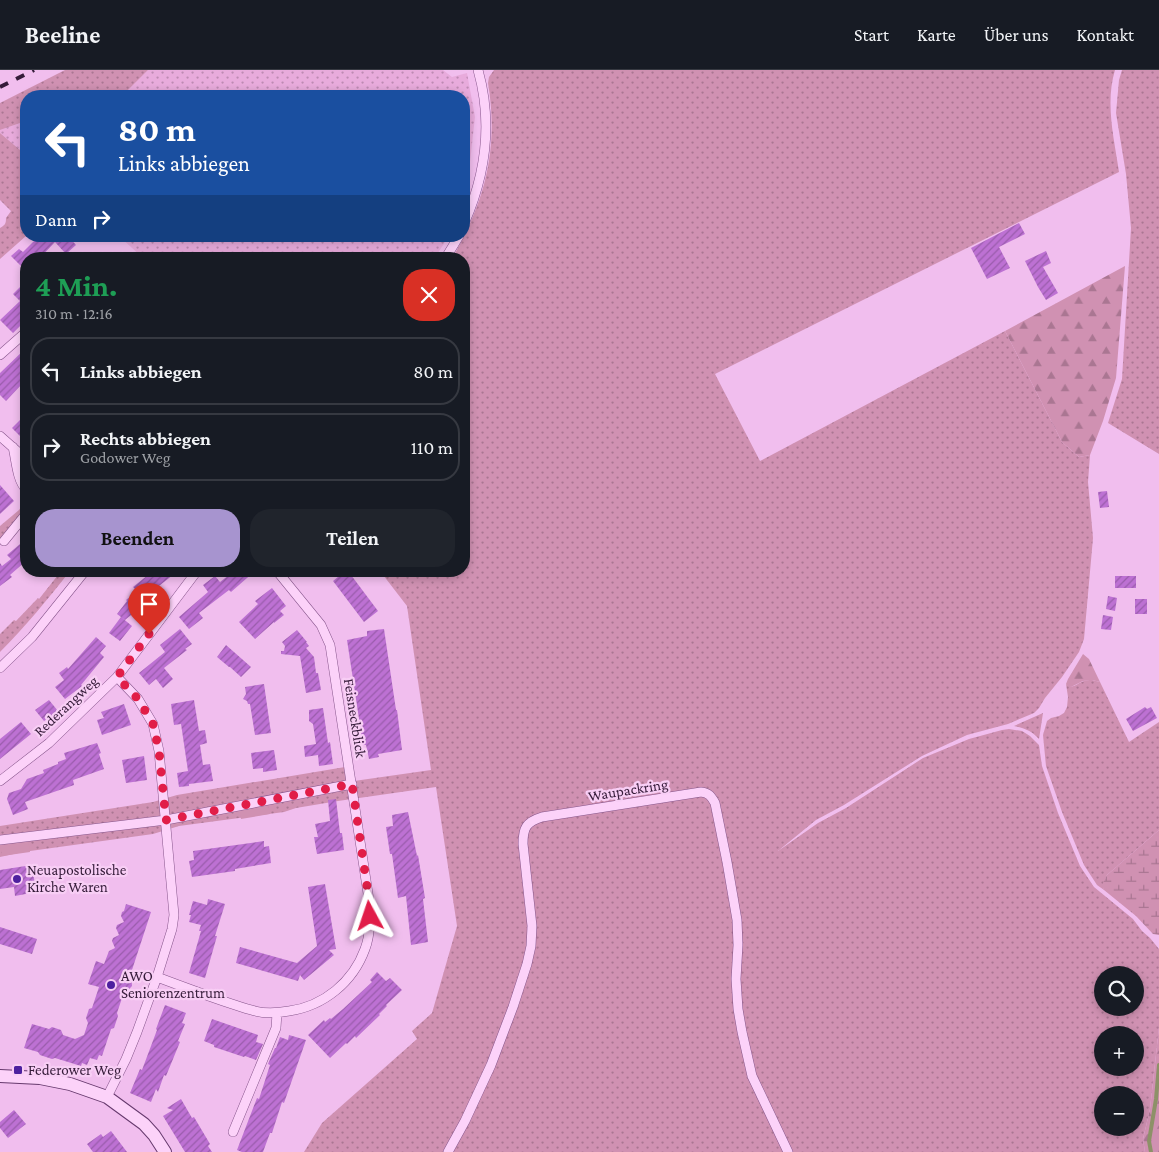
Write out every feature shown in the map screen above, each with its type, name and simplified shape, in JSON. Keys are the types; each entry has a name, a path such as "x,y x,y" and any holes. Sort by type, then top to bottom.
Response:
{"street":[{"path":"470,210 480,181 485,148 484,99 478,70"},
{"path":"0,355 20,337"},
{"path":"0,436 20,454"},
{"path":"13,447 20,480"},
{"path":"4,541 20,521"},
{"path":"0,668 32,637 81,577"},
{"name":"Rederangweg","path":"0,781 49,743 117,677 192,577"},
{"name":"Feisneckblick","path":"157,977 256,1012 277,1013 299,1010 319,1002 349,978 365,948 369,932 369,900 330,645 321,625 282,577"},
{"path":"107,1097 137,1032 157,977 172,929 174,914 159,751 153,724 138,699 117,677"},
{"path":"0,840 166,820 352,784"},
{"name":"Waupackring","path":"448,1152 465,1121 491,1065 527,964 531,946 532,926 523,851 523,835 526,825 532,820 542,817 701,792 712,796 715,803 731,881 738,945 736,979 738,1009 746,1052 752,1076 788,1152"},
{"path":"233,1132 276,1028 277,1013"},
{"path":"0,1076 40,1078 70,1084 107,1097 144,1124 166,1152"}],"shaded area":[{"path":"148,70 443,70 452,77 467,73 475,117 470,162 470,90 128,90"},
{"path":"20,123 20,150 0,133 0,130"},
{"path":"126,242 445,242 439,252 136,252"}],"green space":[{"path":"65,70 148,70 128,90 26,90"},
{"path":"494,70 1115,70 1112,82 1111,108 1119,172 715,374 760,461 1005,331 1062,442 1079,457 1090,455 1088,482 1093,538 1084,639 1079,652 1039,708 1034,713 1008,724 967,735 922,756 844,805 816,820 778,851 818,823 846,808 923,758 969,739 1002,730 1022,731 1030,736 1039,745 1042,766 1058,813 1080,866 1094,887 1133,919 1159,949 1159,1027 1150,1109 1144,1135 1144,1086 1094,1086 1094,1136 1144,1136 1145,1152 304,1152 322,1123 417,1039 412,1031 432,1013 457,926 436,787 338,801 296,808 284,812 179,826 153,834 23,852 0,857 0,826 153,802 177,795 345,767 347,782 431,770 407,606 385,577 470,577 470,252 456,252 460,242 470,242 470,222 481,195 490,152 492,130 488,83 489,77"},
{"path":"1122,70 1159,70 1159,454 1108,423 1122,379 1131,228 1126,174 1116,113 1119,80"},
{"path":"20,93 20,123 0,130 0,103"},
{"path":"0,133 20,150 20,241 0,259 0,228 5,224 6,218 11,211 0,200"},
{"path":"1125,266 1116,378 1090,455 1079,457 1062,442 1005,331"},
{"path":"20,509 20,516 0,543 0,526"},
{"path":"56,577 65,577 36,613 0,652 0,634 39,599"},
{"path":"1083,654 1089,659 1100,682 1092,680 1083,681 1071,687 1068,686 1066,684 1068,679"},
{"path":"1092,680 1100,682 1129,742 1159,722 1159,830 1107,875 1103,885 1104,890 1097,885 1084,865 1062,812 1046,766 1043,735 1047,721 1064,713 1067,707 1066,684 1073,686"},
{"path":"1043,713 1039,739 1028,730 1014,726"},
{"path":"268,803 270,814 241,819 239,807"},
{"path":"1159,830 1159,935 1153,934 1136,916 1104,890 1102,885 1107,875"},
{"path":"28,839 30,852 2,856 0,843"},
{"path":"1159,1027 1159,1152 1145,1152 1143,1139 1150,1109"}],"building":[{"path":"1019,223 1025,234 999,247 1010,268 987,279 971,248"},
{"path":"33,242 55,242 46,252 23,252"},
{"path":"55,242 73,242 76,245 68,252 64,252"},
{"path":"19,249 23,252 20,252 20,265 11,256"},
{"path":"1046,251 1051,263 1043,267 1058,293 1046,300 1025,261"},
{"path":"20,287 20,301 13,294"},
{"path":"20,301 20,326 13,333 0,320"},
{"path":"20,354 20,386 6,401 0,395 0,373"},
{"path":"20,420 20,436 12,428"},
{"path":"0,485 14,501 0,514"},
{"path":"1107,491 1109,507 1100,508 1098,492"},
{"path":"20,544 20,566 10,575 12,577 0,586 0,563 2,566 11,559 7,555"},
{"path":"1115,576 1136,576 1136,588 1115,588"},
{"path":"146,577 170,577 150,593 153,597 125,620 117,614 126,600 137,591 133,587"},
{"path":"214,577 220,582 226,577 248,577 231,592 229,590 199,613 203,618 189,629 179,617 208,592 203,585"},
{"path":"338,577 352,577 378,611 364,622 333,581"},
{"path":"272,588 286,606 280,611 284,615 255,639 239,622 258,604 255,601"},
{"path":"1108,596 1117,598 1115,611 1106,609"},
{"path":"1135,599 1147,599 1147,614 1135,614"},
{"path":"1103,615 1113,617 1111,630 1101,629"},
{"path":"121,617 132,626 120,641 109,633"},
{"path":"180,629 192,644 164,668 173,679 163,688 156,679 149,685 139,673 165,652 160,645"},
{"path":"384,629 402,750 378,754 379,757 369,759 366,745 363,745 347,640 367,636 367,631"},
{"path":"297,630 307,642 309,646 306,648 314,657 321,690 306,693 300,656 281,654 285,646 282,642"},
{"path":"96,637 106,646 100,653 104,657 82,686 65,699 55,687 64,680 59,673 67,667 68,669"},
{"path":"226,645 251,667 241,677 217,657"},
{"path":"264,684 271,733 255,735 250,704 243,699 246,694 245,687"},
{"path":"49,700 58,711 44,721 35,710"},
{"path":"194,700 199,731 205,730 207,743 200,745 203,765 210,764 213,781 179,787 177,773 188,771 181,724 174,725 171,704"},
{"path":"124,704 131,725 102,735 97,720 104,718 101,712"},
{"path":"1145,707 1147,709 1151,707 1157,718 1133,731 1126,719"},
{"path":"323,708 333,764 319,766 318,755 305,757 304,746 316,744 313,724 309,721 309,710"},
{"path":"21,722 31,734 0,759 0,739"},
{"path":"97,743 104,769 73,780 74,785 25,802 28,809 13,815 7,799 9,793 21,789 27,779 44,773 43,770 66,759 64,753"},
{"path":"274,750 277,770 263,772 263,768 253,769 251,753"},
{"path":"144,756 147,780 126,783 122,760"},
{"path":"336,799 344,850 317,854 314,837 318,837 315,824 330,821 328,800"},
{"path":"408,812 425,898 423,899 428,942 411,945 406,896 398,898 386,827 393,826 392,815"},
{"path":"264,841 264,847 269,846 271,863 235,869 235,871 192,877 189,861 194,860 193,851"},
{"name":"Neuapostolische Kirche Waren","path":"32,865 36,892 15,896 14,887 0,889 0,870"},
{"path":"325,884 336,949 329,950 334,955 304,980 300,975 298,981 236,963 240,947 297,963 317,946 308,887"},
{"path":"208,899 225,904 205,978 189,973 201,925 189,922 191,915 189,915 193,901 207,905"},
{"name":"AWO Seniorenzentrum","path":"126,904 151,912 131,973 132,986 123,995 114,1028 111,1029 102,1056 99,1055 97,1060 90,1058 87,1065 82,1063 81,1066 55,1058 52,1059 24,1048 32,1024 61,1030 63,1035 75,1039 84,1035 88,1023 86,1018 89,1009 92,1008 99,987 88,984 96,961 104,964 109,951 115,948 112,941 113,938 119,935 116,928 117,925 124,922 121,916"},
{"path":"0,927 37,939 32,954 0,944"},
{"path":"377,972 386,981 390,978 402,990 356,1038 355,1036 330,1058 308,1035 324,1020 325,1022 331,1019 343,1009 372,982 370,980"},
{"path":"165,1005 186,1013 182,1023 185,1024 166,1076 164,1075 158,1092 156,1089 151,1102 130,1093 140,1069 142,1070"},
{"path":"212,1019 258,1035 256,1042 263,1044 256,1060 214,1047 214,1045 204,1041"},
{"path":"289,1035 306,1040 272,1133 270,1133 263,1152 242,1152 237,1150 257,1098 259,1099 270,1065 268,1064 275,1048 280,1037 288,1040"},
{"path":"181,1099 210,1144 208,1146 212,1152 185,1152 163,1116 173,1110 167,1108"},
{"path":"14,1110 26,1124 8,1138 0,1128 0,1122"},
{"path":"111,1131 127,1152 93,1152 87,1144 101,1134 103,1137"}],"waterway":[{"path":"1151,1152 1149,1141 1159,1065"}],"railway":[{"path":"0,87 34,70"}],"place":[{"name":"Neuapostolische Kirche Waren","path":"17,879"},
{"name":"AWO Seniorenzentrum","path":"111,985"},
{"name":"Federower Weg","path":"18,1070"}],"route":[{"path":"149,634 117,677 138,699 153,724 159,751 166,820 352,784 370,916"}]}
